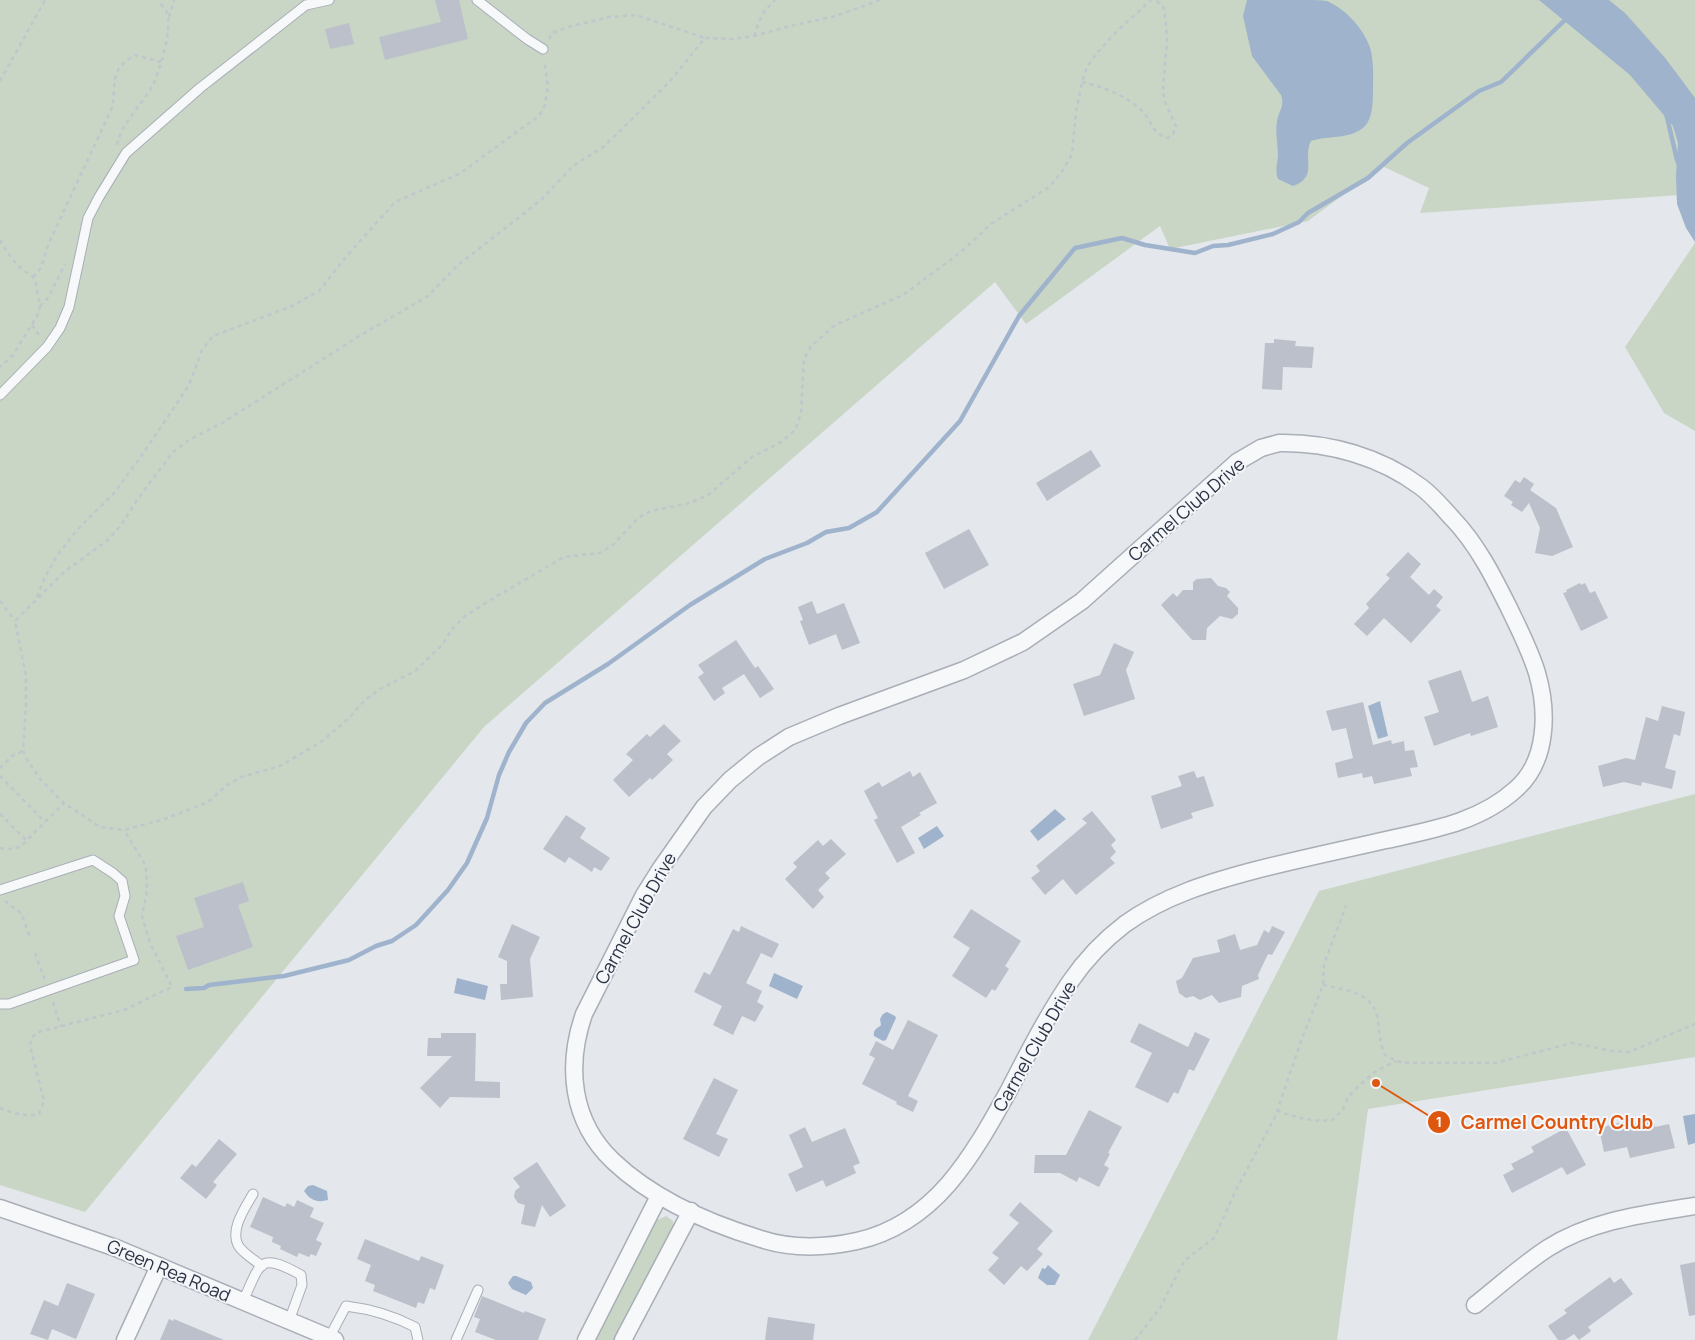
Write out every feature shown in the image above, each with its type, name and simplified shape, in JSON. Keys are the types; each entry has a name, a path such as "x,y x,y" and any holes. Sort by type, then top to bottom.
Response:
{"street":[{"name":"Carmel Club Drive","path":"1298,442 1320,445 1363,457 1393,469 1419,485 1458,523 1479,551 1495,580 1523,637 1542,691 1544,716 1538,755 1533,769 1518,788 1472,818 1443,827 1278,864 1218,880 1190,890 1154,907 1127,923 1102,944 1070,982 1044,1023 983,1137 960,1171 924,1209 890,1230 840,1245 791,1246 776,1244 715,1223 659,1196 624,1171 604,1153 593,1138 582,1118 575,1096 573,1079 574,1053 584,1014 644,895 671,851 704,806 730,780 758,757 789,737 964,670 1023,642 1082,601 1237,462 1261,448 1279,443 1298,442"},
{"path":"586,1340 659,1196"},
{"path":"1475,1305 1549,1248 1581,1232 1630,1216 1695,1206"},
{"name":"Green Rea Road","path":"0,1208 116,1248 332,1339"},
{"path":"623,1340 690,1211"},
{"path":"125,1340 159,1266"}],"lane":[{"path":"0,395 47,347 60,328 70,307 88,218 126,153 200,88 306,5 328,0"},
{"path":"477,0 527,39 544,49"},
{"path":"0,1004 9,1004 134,960 119,916 125,896 122,881 93,860 1,894"},
{"path":"253,1194 235,1233 238,1246 262,1266"},
{"path":"243,1301 258,1268 266,1262 275,1262 301,1275 302,1286 289,1321"},
{"path":"456,1340 478,1290"},
{"path":"332,1339 346,1306 361,1308 402,1320 415,1327 418,1340"}],"path":[{"path":"0,81 45,0"},
{"path":"114,171 121,132 151,89 161,62 169,25 167,12 158,0"},
{"path":"168,18 174,0"},
{"path":"754,36 762,14 776,0"},
{"path":"37,599 45,577 57,556 76,531 114,493 189,385 202,350 213,336 290,307 319,291 345,258 395,202 461,173 515,132 540,116 546,105 548,86 544,49 552,34 572,26 610,16 636,15 705,38 754,36 836,16 880,0"},
{"path":"0,602 15,621 26,676 23,751 27,760 41,780 64,803 100,827 124,830 165,819 208,802 226,786 241,777 280,766 321,742 380,689 415,671 442,646 452,629 465,616 492,598 564,557 600,553 614,544 638,518 651,511 690,504 708,494 752,457 781,442 795,430 801,413 804,359 812,346 835,325 903,295 961,252 991,224 1049,187 1062,172 1072,154 1076,112 1087,67 1114,34 1151,0"},
{"path":"1082,82 1094,85 1128,100 1143,112 1159,135 1168,138 1173,134 1176,126 1165,102 1163,90 1167,42 1164,8 1156,0"},
{"path":"15,621 64,572 108,540 122,524 137,500 173,452 189,440 222,423 361,335 428,296 457,266 541,200 573,166 603,147 671,80 705,38"},
{"path":"33,277 41,268 48,245 112,108 114,78 127,60 135,56 161,62"},
{"path":"0,240 18,266 33,277 40,307 37,316 13,355 0,367"},
{"path":"0,768 12,756 23,751"},
{"path":"0,776 45,822"},
{"path":"0,848 20,847 64,803"},
{"path":"0,814 27,841"},
{"path":"0,1108 9,1112 31,1116 38,1114 44,1101 30,1045 32,1037 38,1032 124,1010 172,987 150,942 142,916 147,891 146,866 124,830"},
{"path":"1,894 21,913 30,937"},
{"path":"1135,1340 1160,1308 1184,1261 1214,1238 1277,1110 1323,985 1324,964 1346,906"},
{"path":"36,953 46,982"},
{"path":"1323,985 1346,990 1367,999 1374,1006 1381,1047 1385,1055 1396,1061 1409,1063 1496,1063 1572,1043 1612,1051 1629,1052 1695,1024"},
{"path":"51,998 61,1027"},
{"path":"1277,1110 1303,1119 1319,1122 1333,1120 1344,1109 1348,1097 1361,1084 1376,1071 1396,1061"}],"green space":[{"path":"0,0 1695,0 1695,243 1680,195 1420,213 1429,188 1382,166 1308,221 1170,249 1160,226 1026,324 995,282 484,727 85,1212 0,1185"},
{"path":"1695,243 1695,431 1664,413 1625,347"},
{"path":"1695,794 1695,1057 1368,1109 1337,1340 1088,1340 1319,891"},
{"path":"666,1216 673,1221 673,1234 618,1340 595,1340 655,1221"}],"water":[{"path":"1247,0 1327,1 1341,9 1360,28 1371,51 1373,101 1371,115 1367,123 1359,130 1347,135 1311,141 1306,178 1293,186 1278,179 1277,176 1276,125 1282,106 1282,99 1252,56 1243,16"},
{"path":"1539,0 1609,0 1625,13 1666,59 1695,98 1695,242 1686,228 1677,204 1678,143 1673,126 1630,75"},
{"path":"1380,701 1388,736 1378,739 1368,706"},
{"path":"1055,809 1066,819 1038,841 1030,831"},
{"path":"937,826 944,836 924,849 918,838"},
{"path":"774,973 803,986 797,999 769,986"},
{"path":"457,978 488,986 485,1000 454,993"},
{"path":"887,1012 896,1018 886,1040 883,1041 874,1036 874,1032 881,1025 880,1019 883,1014"},
{"path":"1695,1114 1695,1143 1688,1145 1683,1116"},
{"path":"313,1185 327,1191 328,1200 317,1201 309,1197 304,1191 308,1186"},
{"path":"1048,1265 1060,1275 1055,1285 1047,1285 1038,1278 1042,1268 1045,1269"},
{"path":"513,1276 531,1282 533,1288 526,1295 512,1289 508,1283"}],"building":[{"path":"435,0 459,0 468,39 385,60 379,37 441,22"},
{"path":"349,23 354,44 330,49 325,29"},
{"path":"1274,339 1296,341 1295,346 1314,347 1312,368 1283,367 1282,390 1262,389 1265,343 1274,343"},
{"path":"1091,450 1101,466 1047,501 1036,483"},
{"path":"1524,477 1534,484 1530,490 1556,508 1573,547 1552,556 1535,553 1540,528 1529,503 1522,512 1511,505 1513,502 1504,496 1515,480 1520,483"},
{"path":"969,529 989,565 944,589 925,553"},
{"path":"1408,552 1421,564 1410,577 1429,595 1434,589 1443,597 1436,606 1441,610 1411,643 1384,618 1367,636 1354,624 1369,608 1366,604 1390,578 1386,575"},
{"path":"1211,578 1218,586 1226,588 1230,592 1227,596 1238,608 1238,614 1232,619 1220,616 1207,628 1206,640 1192,640 1161,605 1173,593 1177,597 1183,590 1193,590 1193,582 1197,579"},
{"path":"1580,583 1581,585 1585,583 1590,593 1595,591 1608,618 1581,631 1563,593"},
{"path":"812,601 817,614 844,603 860,643 842,650 836,634 809,645 800,621 803,620 798,607"},
{"path":"736,640 755,668 758,666 774,689 760,698 744,674 722,688 725,693 714,701 698,677 704,673 698,665"},
{"path":"1114,643 1134,652 1126,670 1135,699 1084,716 1073,684 1100,675"},
{"path":"1461,670 1472,702 1488,696 1498,727 1471,736 1470,733 1434,746 1424,717 1439,712 1428,681"},
{"path":"1363,702 1373,745 1391,740 1392,744 1404,741 1405,751 1414,750 1418,767 1410,768 1412,776 1374,784 1372,776 1363,778 1362,773 1338,778 1335,763 1353,758 1346,728 1332,731 1326,711"},
{"path":"1662,706 1685,712 1680,736 1674,734 1665,768 1676,771 1672,789 1642,782 1641,786 1624,782 1603,787 1598,766 1626,758 1635,760 1646,717 1658,721"},
{"path":"664,724 681,741 667,754 673,760 652,780 650,778 629,797 613,780 633,760 626,754 647,734 650,737"},
{"path":"910,771 913,777 920,772 937,803 919,813 921,815 901,827 915,853 897,863 874,820 878,818 864,791 879,782 882,787"},
{"path":"1194,771 1197,778 1204,776 1214,806 1191,813 1193,818 1161,829 1151,796 1182,786 1178,776"},
{"path":"1092,811 1116,840 1111,845 1116,852 1110,858 1115,863 1076,895 1063,879 1045,895 1031,878 1040,871 1036,866 1087,823 1082,819"},
{"path":"566,815 586,828 580,838 610,858 601,871 594,867 592,872 569,857 565,863 543,849"},
{"path":"831,839 846,854 825,873 830,878 818,890 824,897 813,909 785,879 797,867 793,863 818,840 823,846"},
{"path":"243,882 249,901 238,905 253,947 188,970 176,936 204,927 194,898"},
{"path":"971,909 1021,941 1005,966 1009,969 995,991 992,989 986,998 952,976 970,948 953,937"},
{"path":"512,924 540,937 530,959 533,997 501,1000 500,984 507,984 507,961 498,957"},
{"path":"741,926 779,944 772,958 761,953 746,983 762,991 757,1002 764,1006 755,1022 742,1016 733,1035 713,1025 722,1006 694,992 704,972 710,975 733,929 739,932"},
{"path":"1272,926 1285,932 1272,955 1268,954 1258,975 1259,979 1242,986 1241,997 1219,1003 1212,995 1200,1000 1193,996 1186,998 1179,993 1176,981 1182,978 1193,958 1220,952 1217,940 1235,934 1240,950 1257,945 1264,930 1269,933"},
{"path":"908,1020 938,1035 908,1096 918,1101 913,1112 862,1084 875,1058 869,1055 876,1041 893,1050"},
{"path":"1139,1023 1188,1047 1195,1032 1210,1039 1194,1071 1189,1069 1178,1094 1174,1092 1168,1103 1135,1087 1152,1053 1130,1042"},
{"path":"441,1033 476,1033 475,1081 500,1082 500,1098 450,1097 440,1108 420,1088 452,1056 427,1056 428,1038 441,1038"},
{"path":"714,1078 738,1090 716,1134 728,1139 719,1157 683,1139"},
{"path":"1089,1110 1122,1127 1108,1153 1110,1154 1104,1165 1109,1168 1099,1187 1079,1177 1077,1182 1060,1173 1034,1173 1035,1155 1066,1155"},
{"path":"1653,1119 1655,1127 1669,1124 1675,1148 1630,1158 1627,1147 1604,1152 1599,1128 1626,1121 1627,1125"},
{"path":"805,1127 812,1142 845,1128 860,1163 853,1166 856,1173 826,1187 823,1180 796,1192 788,1174 803,1167 789,1135"},
{"path":"1566,1128 1586,1165 1567,1175 1562,1167 1512,1193 1503,1175 1514,1169 1511,1164 1534,1152 1531,1147"},
{"path":"219,1139 237,1154 213,1182 217,1185 206,1199 180,1178 192,1164 196,1167"},
{"path":"537,1162 566,1206 550,1217 542,1205 535,1227 521,1224 525,1205 518,1203 514,1197 515,1191 520,1187 513,1178"},
{"path":"263,1197 285,1207 287,1203 294,1207 297,1200 314,1208 310,1217 324,1223 316,1240 322,1243 316,1256 311,1254 309,1257 299,1253 297,1257 280,1249 281,1246 272,1242 273,1237 250,1227"},
{"path":"1020,1202 1053,1231 1037,1249 1043,1254 1027,1271 1021,1266 1004,1285 988,1270 999,1258 992,1253 1019,1223 1009,1215"},
{"path":"365,1239 419,1261 421,1256 444,1265 435,1290 430,1288 424,1304 418,1302 416,1308 373,1291 375,1285 365,1281 371,1265 357,1259"},
{"path":"1695,1262 1695,1315 1689,1316 1680,1265"},
{"path":"1610,1277 1614,1283 1621,1278 1633,1294 1588,1327 1591,1331 1579,1340 1574,1334 1565,1340 1558,1340 1548,1326 1567,1313 1564,1310"},
{"path":"67,1283 95,1294 76,1339 52,1329 48,1340 30,1334 44,1300 58,1306"},
{"path":"482,1296 524,1313 525,1311 546,1319 538,1340 496,1340 475,1332 480,1319 474,1317"},
{"path":"768,1317 815,1324 813,1340 765,1340"},
{"path":"169,1319 173,1321 174,1319 224,1340 160,1340"}],"waterway":[{"path":"186,989 284,976 349,960 376,946 392,941 416,925 448,890 467,863 487,818 499,775 509,752 526,723 545,703 608,664 690,605 765,559 807,543 826,532 849,528 877,512 960,421 1019,316 1075,248 1122,238 1145,245 1195,253 1213,246 1228,245 1273,234 1299,222 1308,213 1368,178 1407,143 1479,91 1501,82 1566,19"},
{"path":"1666,113 1680,166"}],"place":[{"name":"Carmel Country Club","path":"1376,1083"}]}
